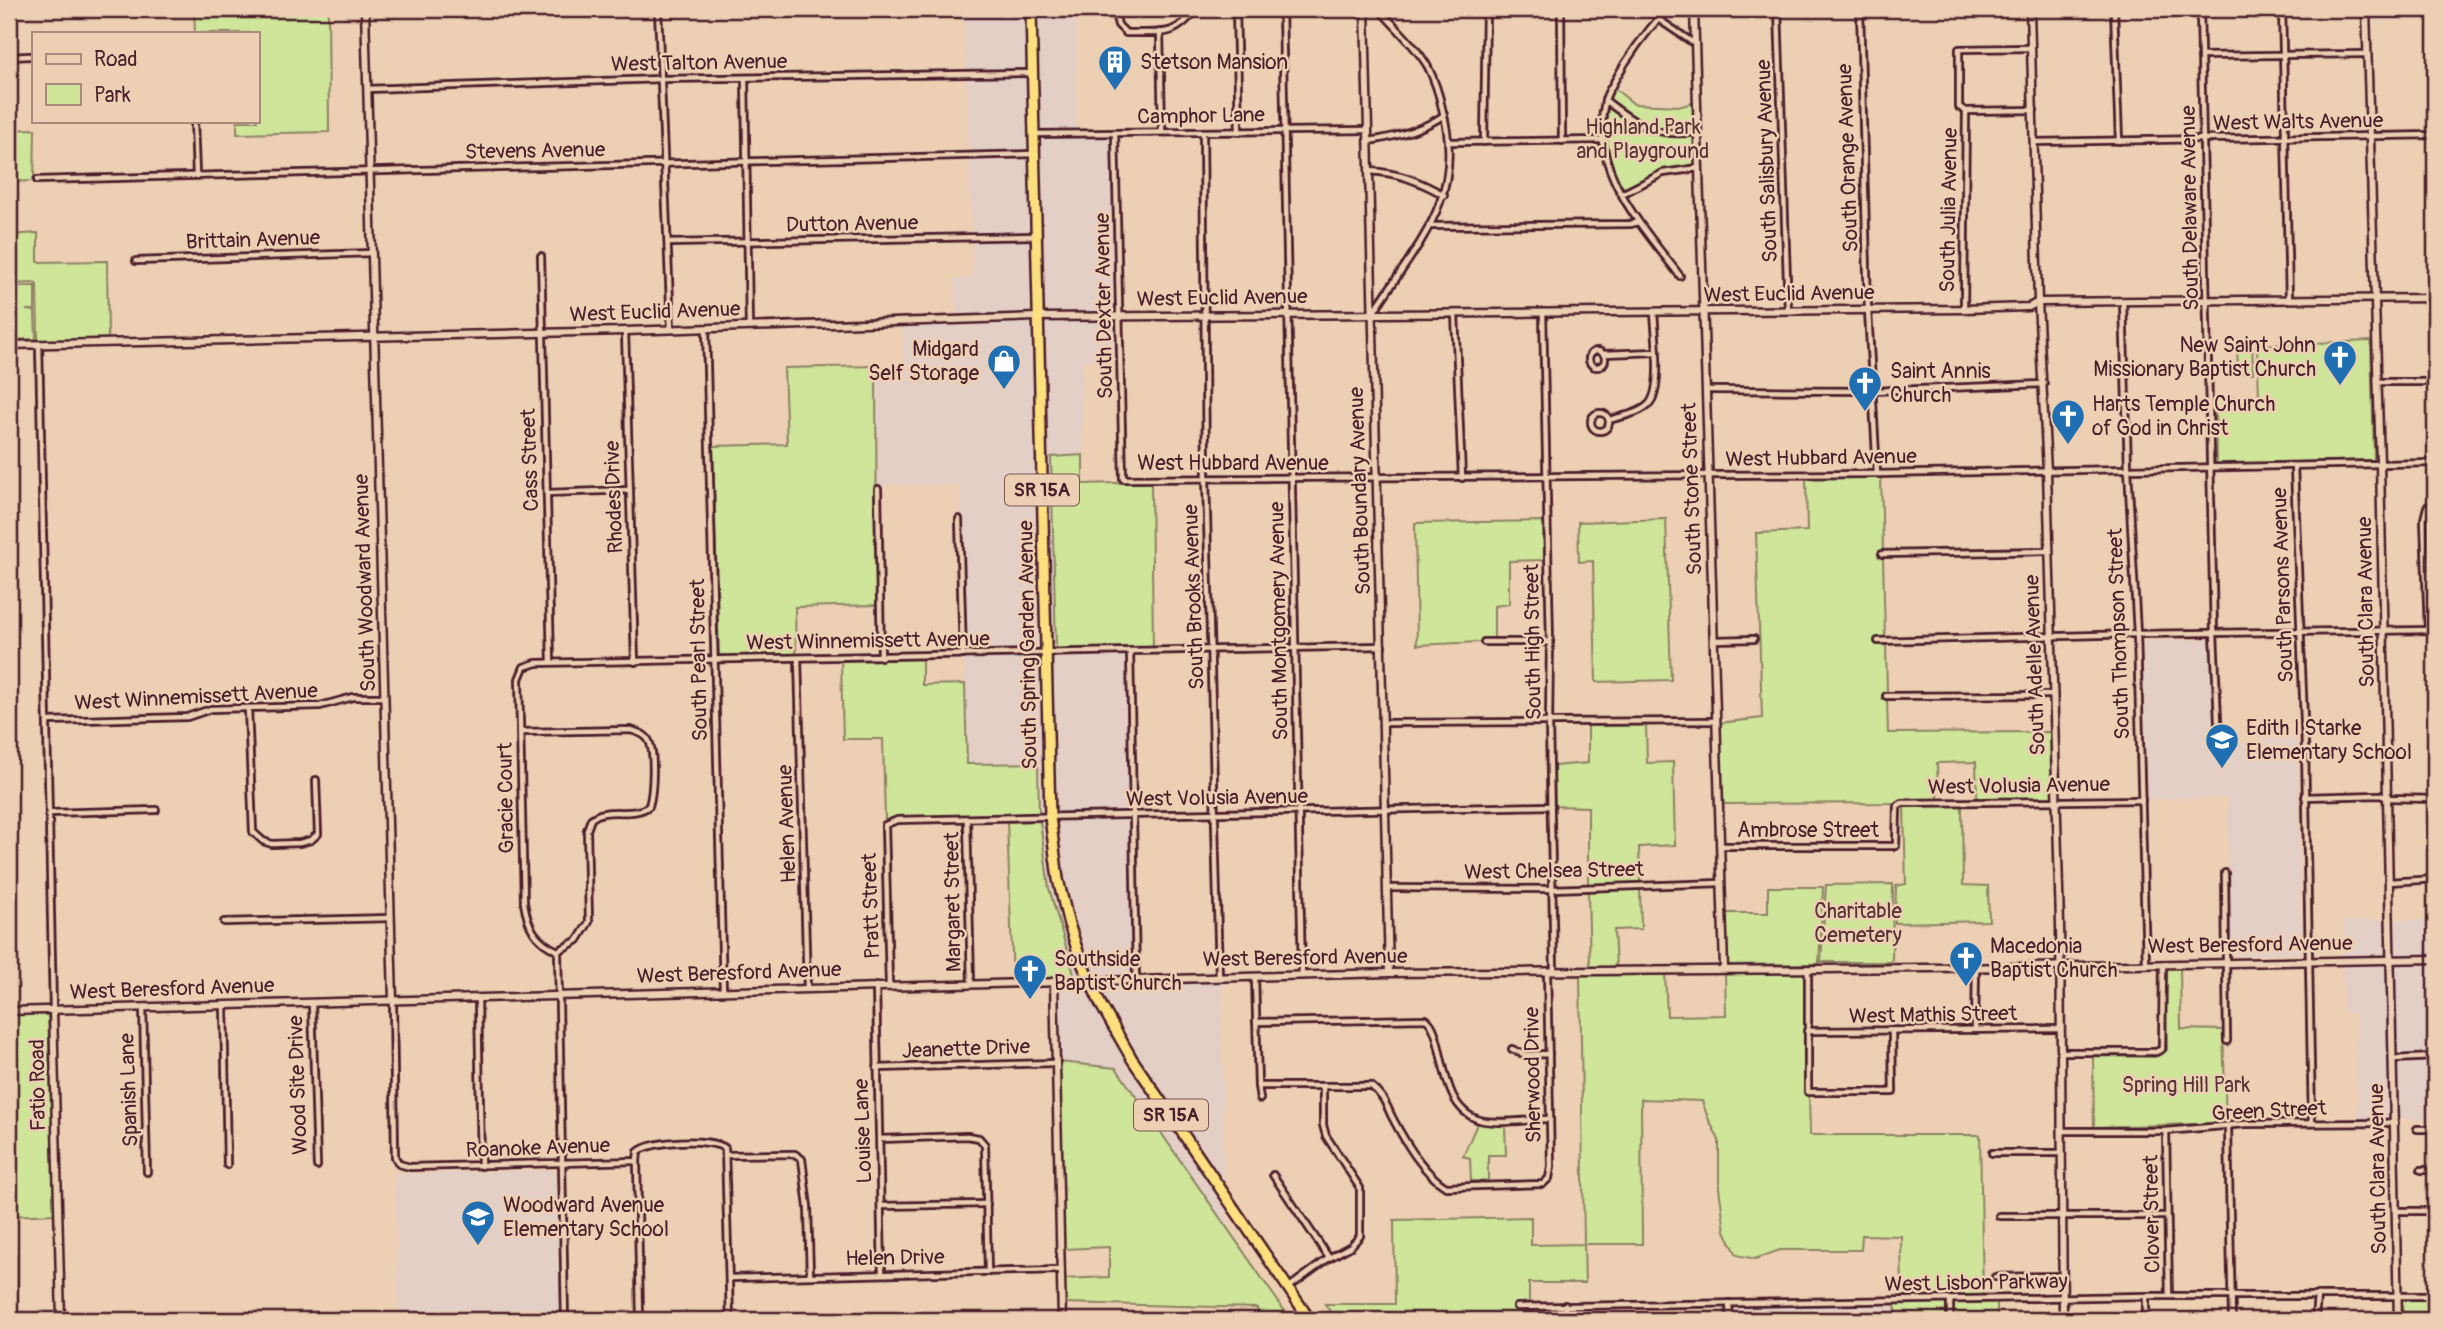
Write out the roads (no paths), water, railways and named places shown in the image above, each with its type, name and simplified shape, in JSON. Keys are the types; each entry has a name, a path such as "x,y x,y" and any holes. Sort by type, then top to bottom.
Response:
{"highway":[{"name":"South Spring Garden Avenue","path":"1031,9 1050,817 1062,900 1074,942 1090,981"},
{"name":"SR 15A","path":"1090,981 1132,1059 1310,1320"}],"street":[{"name":"South Woodward Avenue","path":"365,9 392,918 395,1157"},
{"path":"658,9 671,329"},
{"path":"1114,9 1119,25 1126,33 1176,30 1197,9"},
{"path":"1236,9 1239,132"},
{"name":"South Montgomery Avenue","path":"1282,9 1302,976"},
{"name":"South Boundary Avenue","path":"1365,9 1389,973"},
{"path":"1372,313 1429,226 1444,195 1450,156 1444,115 1428,67 1379,9"},
{"path":"1484,142 1486,9"},
{"path":"1562,9 1562,141"},
{"path":"1667,9 1629,55 1605,99 1602,140 1613,179 1638,222 1680,275"},
{"name":"South Stone Street","path":"1695,9 1724,968"},
{"name":"South Salisbury Avenue","path":"1778,9 1788,311"},
{"name":"South Orange Avenue","path":"1860,9 1868,310 1877,474"},
{"name":"South Adelle Avenue","path":"2030,9 2038,302 2050,551 2060,924 2063,1320"},
{"path":"2114,9 2119,141"},
{"name":"South Delaware Avenue","path":"2200,9 2214,633 2219,743"},
{"path":"2281,9 2289,299"},
{"name":"South Clara Avenue","path":"2366,9 2380,463 2398,1320"},
{"path":"1658,19 1696,45"},
{"path":"1160,32 1162,132"},
{"path":"2031,48 1959,49 1959,107 1966,111 2034,110"},
{"path":"2201,56 2367,54"},
{"path":"9,57 30,56"},
{"name":"West Talton Avenue","path":"367,89 661,79 1032,73"},
{"path":"745,78 748,327"},
{"path":"1605,99 1628,118 1656,132 1679,135 1698,132"},
{"name":"South Julia Avenue","path":"1964,309 1966,111"},
{"path":"1369,141 1410,132 1444,115"},
{"path":"194,122 196,175"},
{"name":"Camphor Lane","path":"1034,134 1369,130"},
{"name":"South Brooks Avenue","path":"1203,132 1206,478 1219,977"},
{"name":"South Dexter Avenue","path":"1115,133 1124,479"},
{"name":"West Walts Avenue","path":"2034,142 2435,135"},
{"path":"1450,142 1602,140"},
{"name":"Stevens Avenue","path":"37,180 1034,154"},
{"path":"1622,194 1663,173 1699,168"},
{"path":"1370,171 1396,173 1421,182 1444,195"},
{"path":"1429,226 1638,222"},
{"name":"Dutton Avenue","path":"668,243 1036,236"},
{"name":"Brittain Avenue","path":"136,261 372,253"},
{"name":"Cass Street","path":"541,257 551,662"},
{"name":"West Euclid Avenue","path":"9,345 625,331 1038,317 1964,309 2029,307 2038,302 2435,298"},
{"name":"South Thompson Street","path":"2123,301 2137,634 2146,965"},
{"path":"1609,420 1638,412 1650,403 1656,389 1654,312"},
{"name":"South High Street","path":"1543,313 1553,889 1550,971"},
{"path":"1455,314 1462,478"},
{"name":"South Pearl Street","path":"706,328 723,991"},
{"name":"Rhodes Drive","path":"625,331 635,662"},
{"name":"Fatio Road","path":"39,344 61,1320"},
{"path":"1604,354 1656,352"},
{"path":"2378,382 2435,382"},
{"path":"1706,390 1873,391 2044,384"},
{"path":"1600,413 1606,415 1609,420 1608,426 1601,431 1591,423 1592,417 1600,413"},
{"name":"West Hubbard Avenue","path":"1124,479 1877,474 2435,463"},
{"name":"South Parsons Avenue","path":"2294,466 2301,631 2312,1123"},
{"path":"878,489 881,656"},
{"path":"547,492 630,490"},
{"path":"2428,630 2424,519 2427,506 2435,502"},
{"path":"959,519 963,655"},
{"path":"1882,554 2050,551"},
{"path":"2427,577 2435,576"},
{"path":"1878,641 2435,630"},
{"path":"1714,640 1754,639"},
{"path":"1484,642 1550,642"},
{"name":"West Winnemissett Avenue","path":"524,667 551,662 1381,646"},
{"path":"1130,651 1136,980"},
{"name":"Helen Avenue","path":"798,658 807,988"},
{"name":"Gracie Court","path":"524,667 519,679 524,903 530,928 540,940 558,951"},
{"path":"1886,696 2054,695"},
{"name":"West Winnemissett Avenue","path":"48,721 187,717 211,709 320,706 353,697 386,697"},
{"path":"248,708 252,822 253,832 257,837 272,844 311,840 318,834 316,780"},
{"path":"1383,723 1717,721"},
{"path":"520,732 632,730 649,739 652,748 652,796 649,806 636,812 604,813 591,820 587,830 589,922 578,940 558,951 565,1320"},
{"path":"2305,797 2380,795 2388,798 2435,799"},
{"name":"West Volusia Avenue","path":"1897,806 1902,803 2141,800"},
{"name":"West Volusia Avenue","path":"885,825 897,820 1551,806"},
{"name":"Ambrose Street","path":"1721,846 1896,846 1897,806"},
{"path":"50,813 156,810"},
{"name":"Margaret Street","path":"967,819 971,983"},
{"name":"Pratt Street","path":"885,825 889,985"},
{"path":"2225,873 2227,1041"},
{"path":"2389,882 2435,879"},
{"name":"West Chelsea Street","path":"1388,888 1553,889 1721,883"},
{"path":"224,922 392,918"},
{"name":"West Beresford Avenue","path":"9,1011 1389,973 2146,965 2435,959"},
{"path":"2060,1052 2150,1052 2162,1049 2163,964"},
{"path":"1975,1030 1976,967"},
{"path":"1808,968 1808,1093 1893,1093 1892,1032"},
{"name":"Sherwood Drive","path":"1323,1086 1371,1086 1382,1094 1393,1118 1433,1180 1446,1187 1543,1184 1549,1178 1550,971"},
{"path":"1255,977 1260,1100"},
{"path":"1054,981 1062,1320"},
{"name":"Louise Lane","path":"876,986 883,1274"},
{"path":"478,998 481,1166"},
{"name":"Wood Site Drive","path":"312,1003 317,1166"},
{"path":"224,1005 227,1165"},
{"name":"Spanish Lane","path":"143,1007 148,1172"},
{"path":"1256,1022 1426,1019 1434,1028 1447,1083 1469,1115 1484,1121 1550,1119"},
{"name":"West Mathis Street","path":"1807,1031 2060,1029"},
{"path":"1512,1049 1525,1055 1549,1054"},
{"path":"2393,1059 2435,1057"},
{"name":"Jeanette Drive","path":"877,1068 1056,1063"},
{"path":"1258,1086 1323,1086 1323,1125 1326,1136 1360,1188 1360,1236 1351,1246 1329,1258 1288,1288"},
{"name":"Green Street","path":"2061,1131 2166,1131 2312,1123 2395,1123"},
{"path":"2228,1126 2232,1320"},
{"path":"2417,1129 2435,1129"},
{"name":"Clover Street","path":"2166,1131 2169,1296"},
{"path":"880,1139 967,1136 979,1138 985,1145 988,1272"},
{"name":"Roanoke Avenue","path":"395,1157 400,1164 410,1167 637,1161 638,1152 653,1144 712,1142 725,1148 727,1155 795,1154 802,1159 805,1170 810,1276"},
{"path":"1992,1153 2062,1153"},
{"path":"727,1155 730,1320"},
{"path":"637,1161 640,1318"},
{"path":"2421,1170 2435,1170"},
{"path":"1273,1175 1329,1258"},
{"path":"881,1206 987,1204"},
{"path":"2397,1211 2435,1211"},
{"path":"1999,1216 2166,1216"},
{"name":"Helen Drive","path":"730,1278 1060,1270"},
{"path":"1995,1278 2063,1276"},
{"path":"2315,1320 2317,1295"},
{"path":"2146,1296 2146,1320"},
{"name":"West Lisbon Parkway","path":"1517,1307 1950,1298 2435,1296"},
{"path":"1950,1298 1950,1320"},
{"path":"1729,1303 1730,1320"},
{"path":"1565,1305 1565,1320"}],"place":[{"name":"Stetson Mansion","path":"1115,92"},
{"name":"New Saint John Missionary Baptist Church","path":"2340,387"},
{"name":"Midgard Self Storage","path":"1004,391"},
{"name":"Saint Annis Church","path":"1865,413"},
{"name":"Harts Temple Church of God in Christ","path":"2068,446"},
{"name":"Edith I Starke Elementary School","path":"2222,770"},
{"name":"Macedonia Baptist Church","path":"1966,988"},
{"name":"Southside Baptist Church","path":"1030,1001"},
{"name":"Woodward Avenue Elementary School","path":"478,1247"}],"park label":[{"name":"Highland Park and Playground","path":"1643,139"},
{"name":"Charitable Cemetery","path":"1858,923"},
{"name":"Spring Hill Park","path":"2186,1085"}]}
